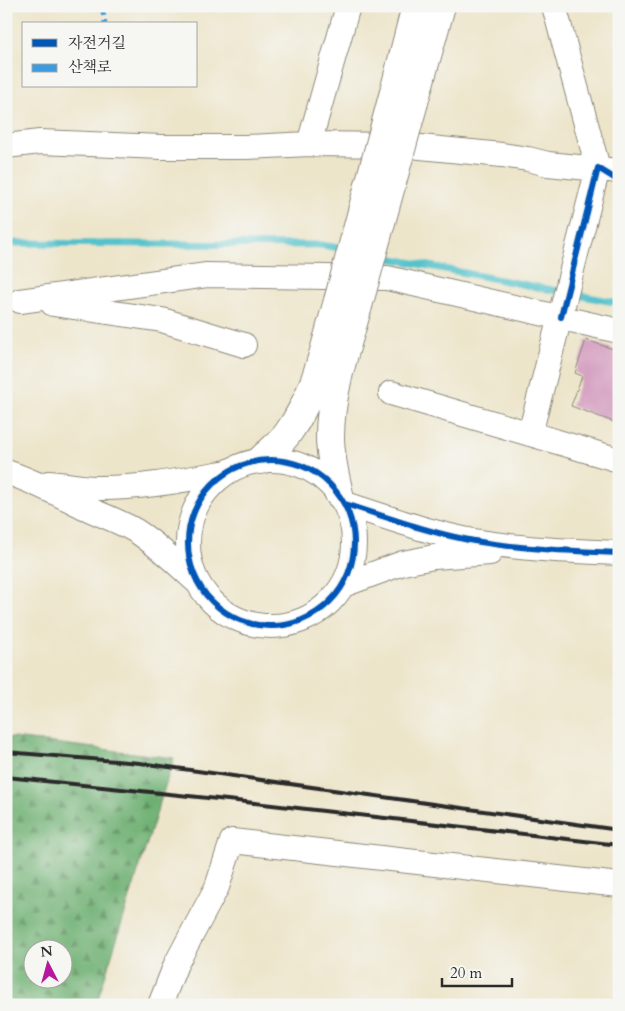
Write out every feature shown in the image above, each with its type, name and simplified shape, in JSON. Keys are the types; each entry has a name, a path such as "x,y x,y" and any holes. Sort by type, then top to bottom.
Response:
{"highway":[{"path":"404,97 416,6"},
{"path":"342,499 333,465 330,438 331,413 348,303 404,97 441,6"},
{"path":"261,460 287,435 304,409 348,303"}],"street":[{"path":"309,144 348,6"},
{"path":"554,6 609,169 619,181"},
{"path":"6,146 40,142 171,147 246,147 309,144 400,145 502,155 548,164 609,169"},
{"path":"530,434 561,317 609,169"},
{"path":"13,301 207,275 387,278 619,331"},
{"path":"13,301 51,304 162,320 244,345"},
{"path":"391,393 619,460"},
{"path":"6,472 34,481 86,508 115,519 138,532 197,582 208,597 228,614 245,622 264,626 287,624 308,617 326,605 342,585 350,568 354,546 352,524 342,499 323,478 305,466 283,460 261,460 243,464 227,472 207,489 196,504 190,521 187,548 190,566 197,582"},
{"path":"34,481 92,488 114,488 156,484 227,472"},
{"path":"342,499 440,534 474,541 554,550 619,554"},
{"path":"342,585 402,563 434,557 554,550"},
{"path":"160,1005 176,964 217,887 232,841 619,885"}],"green space":[{"path":"6,737 174,758 96,1005 6,1005"}],"building":[{"path":"586,340 619,351 619,424 571,406 582,376 575,373"}],"waterway":[{"path":"6,243 321,245 345,249"},
{"path":"378,256 619,303"}],"railway":[{"path":"6,752 140,763 619,830"},
{"path":"6,777 237,801 619,845"}],"marked path":[{"path":"102,6 105,22"}],"cycle path":[{"path":"561,317 598,168 619,181"},
{"path":"279,460 303,466 330,484 348,511 353,527 354,543 353,559 348,575 330,602 317,612 295,623 263,626 239,620 218,607 207,596 191,567 188,535 194,511 207,490 218,479 247,463 279,460"},
{"path":"345,504 457,538 528,548 619,553"}]}
